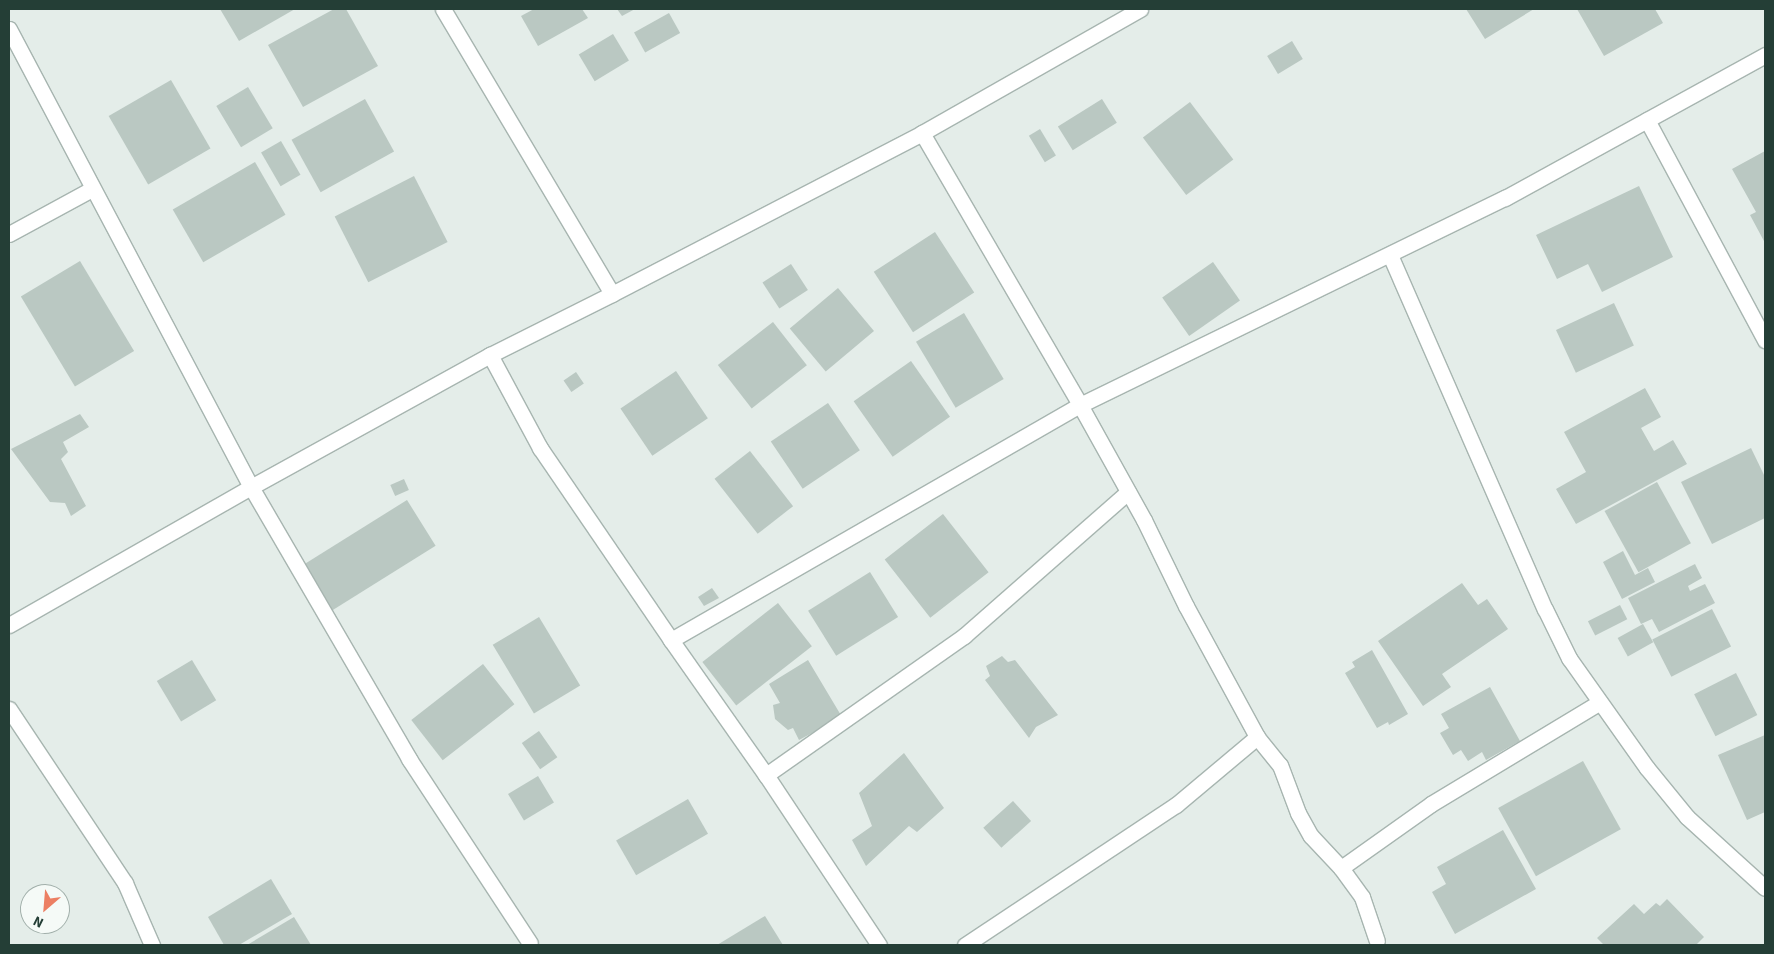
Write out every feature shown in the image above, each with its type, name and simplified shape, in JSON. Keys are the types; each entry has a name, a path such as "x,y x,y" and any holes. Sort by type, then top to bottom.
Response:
{"street":[{"path":"443,9 612,294"},
{"path":"9,625 251,487 490,355 612,294 922,133 1140,9"},
{"path":"9,29 251,487 409,759 530,943"},
{"path":"670,640 1080,405 1505,198 1765,55"},
{"path":"1647,120 1765,340"},
{"path":"922,133 1080,405 1128,492 1256,737 1280,766 1298,813 1311,836 1340,868 1362,897 1377,941"},
{"path":"9,234 92,189"},
{"path":"1390,255 1545,609 1569,658 1647,768 1687,817 1765,888"},
{"path":"490,355 540,448 670,640 766,775 879,945"},
{"path":"766,775 964,636 1128,492"},
{"path":"1340,868 1431,804 1600,702"},
{"path":"9,708 125,882 152,945"},
{"path":"965,945 1176,805 1256,737"}],"building":[{"path":"220,9 295,9 239,41"},
{"path":"334,9 346,9 378,66 303,107 268,45"},
{"path":"534,9 582,9 588,18 538,46 521,16"},
{"path":"617,9 635,9 622,16"},
{"path":"1466,9 1534,9 1485,39"},
{"path":"1577,9 1655,9 1663,23 1604,56"},
{"path":"669,13 680,33 645,53 634,32"},
{"path":"613,34 629,61 595,81 579,55"},
{"path":"1292,41 1303,59 1278,74 1267,56"},
{"path":"171,80 210,148 148,184 109,116"},
{"path":"248,87 273,128 241,147 216,106"},
{"path":"365,99 394,151 321,192 292,140"},
{"path":"1102,99 1117,123 1073,150 1058,127"},
{"path":"1190,102 1233,160 1186,195 1143,138"},
{"path":"1040,129 1056,156 1045,162 1029,136"},
{"path":"281,141 300,175 281,186 261,152"},
{"path":"1765,151 1765,243 1750,215 1756,212 1732,169"},
{"path":"255,162 286,215 203,262 173,210"},
{"path":"414,176 448,242 368,282 335,216"},
{"path":"1639,186 1673,257 1602,292 1588,264 1557,279 1536,235"},
{"path":"935,232 974,292 913,332 874,272"},
{"path":"80,261 134,351 75,387 21,297"},
{"path":"1213,262 1240,301 1189,336 1162,298"},
{"path":"791,264 808,290 779,309 762,283"},
{"path":"838,288 874,331 826,371 790,328"},
{"path":"1614,303 1634,346 1576,373 1556,330"},
{"path":"964,313 1004,379 956,408 916,342"},
{"path":"773,322 807,365 752,408 718,365"},
{"path":"911,361 950,417 893,457 854,401"},
{"path":"676,371 708,418 652,456 620,408"},
{"path":"576,372 584,384 571,392 564,380"},
{"path":"1645,388 1661,417 1641,428 1654,451 1673,440 1687,464 1576,524 1556,489 1586,472 1564,432"},
{"path":"828,403 860,450 803,489 771,442"},
{"path":"80,414 89,427 63,442 68,452 61,459 86,506 71,516 65,503 50,502 11,449"},
{"path":"1751,448 1765,477 1765,518 1712,544 1681,482"},
{"path":"750,451 793,506 758,534 715,479"},
{"path":"404,479 409,490 395,496 390,485"},
{"path":"1657,482 1691,543 1638,572 1605,511"},
{"path":"407,500 436,546 330,612 302,566"},
{"path":"943,514 989,572 930,618 885,560"},
{"path":"1623,551 1635,575 1648,568 1655,582 1622,599 1603,562"},
{"path":"1695,564 1702,578 1688,586 1690,591 1705,584 1715,603 1659,632 1652,619 1641,624 1628,598"},
{"path":"870,572 898,617 836,656 808,611"},
{"path":"1462,583 1478,605 1487,599 1508,629 1442,674 1451,687 1423,706 1378,641"},
{"path":"712,588 719,598 704,606 698,597"},
{"path":"778,603 812,646 736,705 702,662"},
{"path":"1620,605 1627,619 1595,636 1588,621"},
{"path":"1712,609 1731,646 1671,677 1652,639"},
{"path":"539,617 580,686 534,713 493,645"},
{"path":"1643,624 1653,642 1628,656 1618,638"},
{"path":"1372,650 1408,714 1389,725 1388,722 1377,728 1345,673 1355,667 1352,662"},
{"path":"1002,656 1008,662 1015,660 1058,715 1036,727 1029,738 985,680 990,676 986,666"},
{"path":"192,660 216,700 181,721 157,681"},
{"path":"808,660 842,717 799,740 793,728 788,730 775,719 773,705 780,703 769,684"},
{"path":"483,664 514,704 443,760 411,720"},
{"path":"1736,673 1757,715 1715,736 1694,694"},
{"path":"1490,687 1520,741 1486,760 1482,752 1468,761 1461,750 1453,755 1440,733 1449,728 1441,714"},
{"path":"539,731 557,757 540,769 522,743"},
{"path":"1765,735 1765,812 1747,820 1718,755"},
{"path":"904,753 944,808 917,832 909,826 866,866 852,840 872,826 859,793"},
{"path":"1583,761 1621,829 1536,876 1498,808"},
{"path":"538,776 554,803 524,821 508,794"},
{"path":"688,799 708,834 636,875 616,841"},
{"path":"1013,801 1031,821 1001,848 983,828"},
{"path":"1503,830 1536,889 1455,934 1432,892 1446,884 1437,867"},
{"path":"271,879 292,914 239,945 224,945 208,917"},
{"path":"1667,899 1704,937 1696,945 1604,945 1597,938 1634,904 1644,914 1656,903 1660,906"},
{"path":"765,916 783,945 717,945"},
{"path":"294,917 311,945 247,945"}]}
